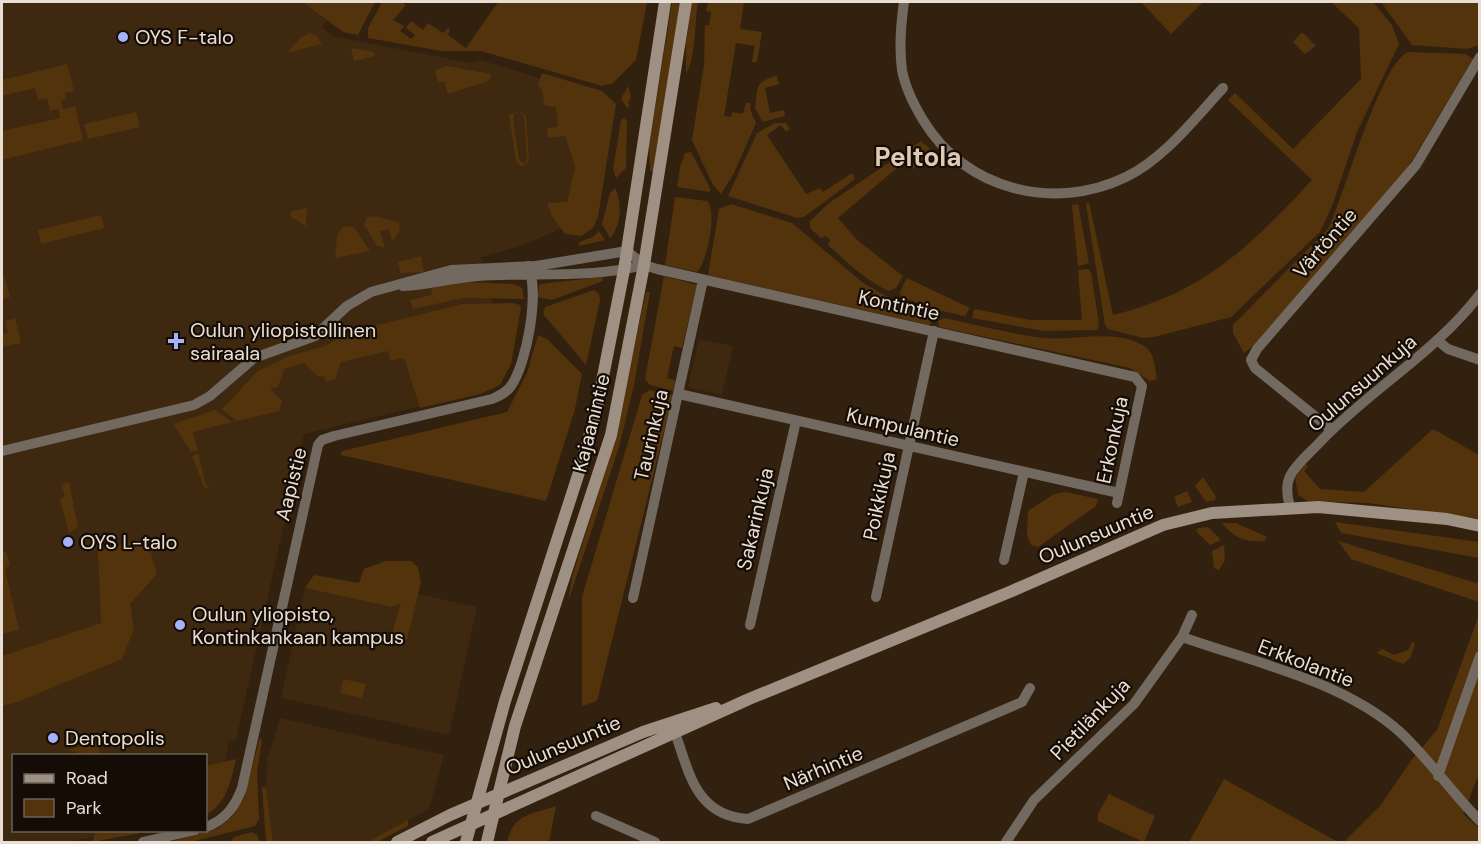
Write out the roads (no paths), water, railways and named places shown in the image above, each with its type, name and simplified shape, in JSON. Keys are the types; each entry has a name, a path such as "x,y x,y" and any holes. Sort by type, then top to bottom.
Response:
{"main road":[{"name":"Kajaanintie","path":"466,843 505,701 582,463 597,407 624,270 665,2"},
{"name":"Kajaanintie","path":"487,843 515,726 611,435 644,265 686,2"},
{"name":"Oulunsuuntie","path":"397,843 498,794 749,699 1012,591 1163,525 1212,513 1290,507 1354,508 1447,519 1479,526"},
{"name":"Oulunsuuntie","path":"432,843 673,727"}],"street":[{"path":"904,2 901,49 903,72 914,105 930,132 949,153 987,179 1008,187 1056,195 1094,189 1127,177 1152,161 1223,88"},
{"name":"Värtöntie","path":"1332,430 1255,368 1251,360 1257,349 1416,165 1479,57"},
{"path":"532,269 627,251 644,265"},
{"path":"2,451 194,405 210,396 254,358 315,336 362,296 392,287 451,270 624,270 644,265"},
{"name":"Kontintie","path":"644,265 1136,377 1142,386"},
{"name":"Aapistie","path":"207,826 227,815 236,803 242,788 318,445 322,440 334,436 492,399 507,390 520,366 534,301 532,269"},
{"name":"Taurinkuja","path":"633,598 703,280"},
{"name":"Oulunsuunkuja","path":"1290,507 1287,498 1291,474 1332,430 1437,340 1479,294"},
{"name":"Poikkikuja","path":"876,597 934,331"},
{"path":"1437,340 1448,349 1479,360"},
{"name":"Erkonkuja","path":"1118,498 1142,386"},
{"name":"Kumpulantie","path":"679,394 1024,472 1118,498"},
{"name":"Sakarinkuja","path":"750,625 796,421"},
{"path":"1004,560 1024,472"},
{"name":"Pietilänkuja","path":"1006,843 1034,800 1134,704 1182,637 1192,615"},
{"name":"Erkkolantie","path":"1182,637 1323,686 1353,699 1400,732 1479,821"},
{"path":"1438,776 1479,656"},
{"name":"Närhintie","path":"673,727 698,791 709,807 728,818 748,819 1022,702 1030,688"},
{"path":"596,816 655,843"},
{"path":"143,843 191,832"}],"place":[{"name":"OYS F-talo","path":"123,37"},
{"name":"Oulun yliopistollinen sairaala","path":"176,341"},
{"name":"OYS L-talo","path":"68,542"},
{"name":"Oulun yliopisto, Kontinkankaan kampus","path":"180,625"},
{"name":"Dentopolis","path":"53,738"}],"district":[{"name":"Peltola","path":"918,157"}]}
